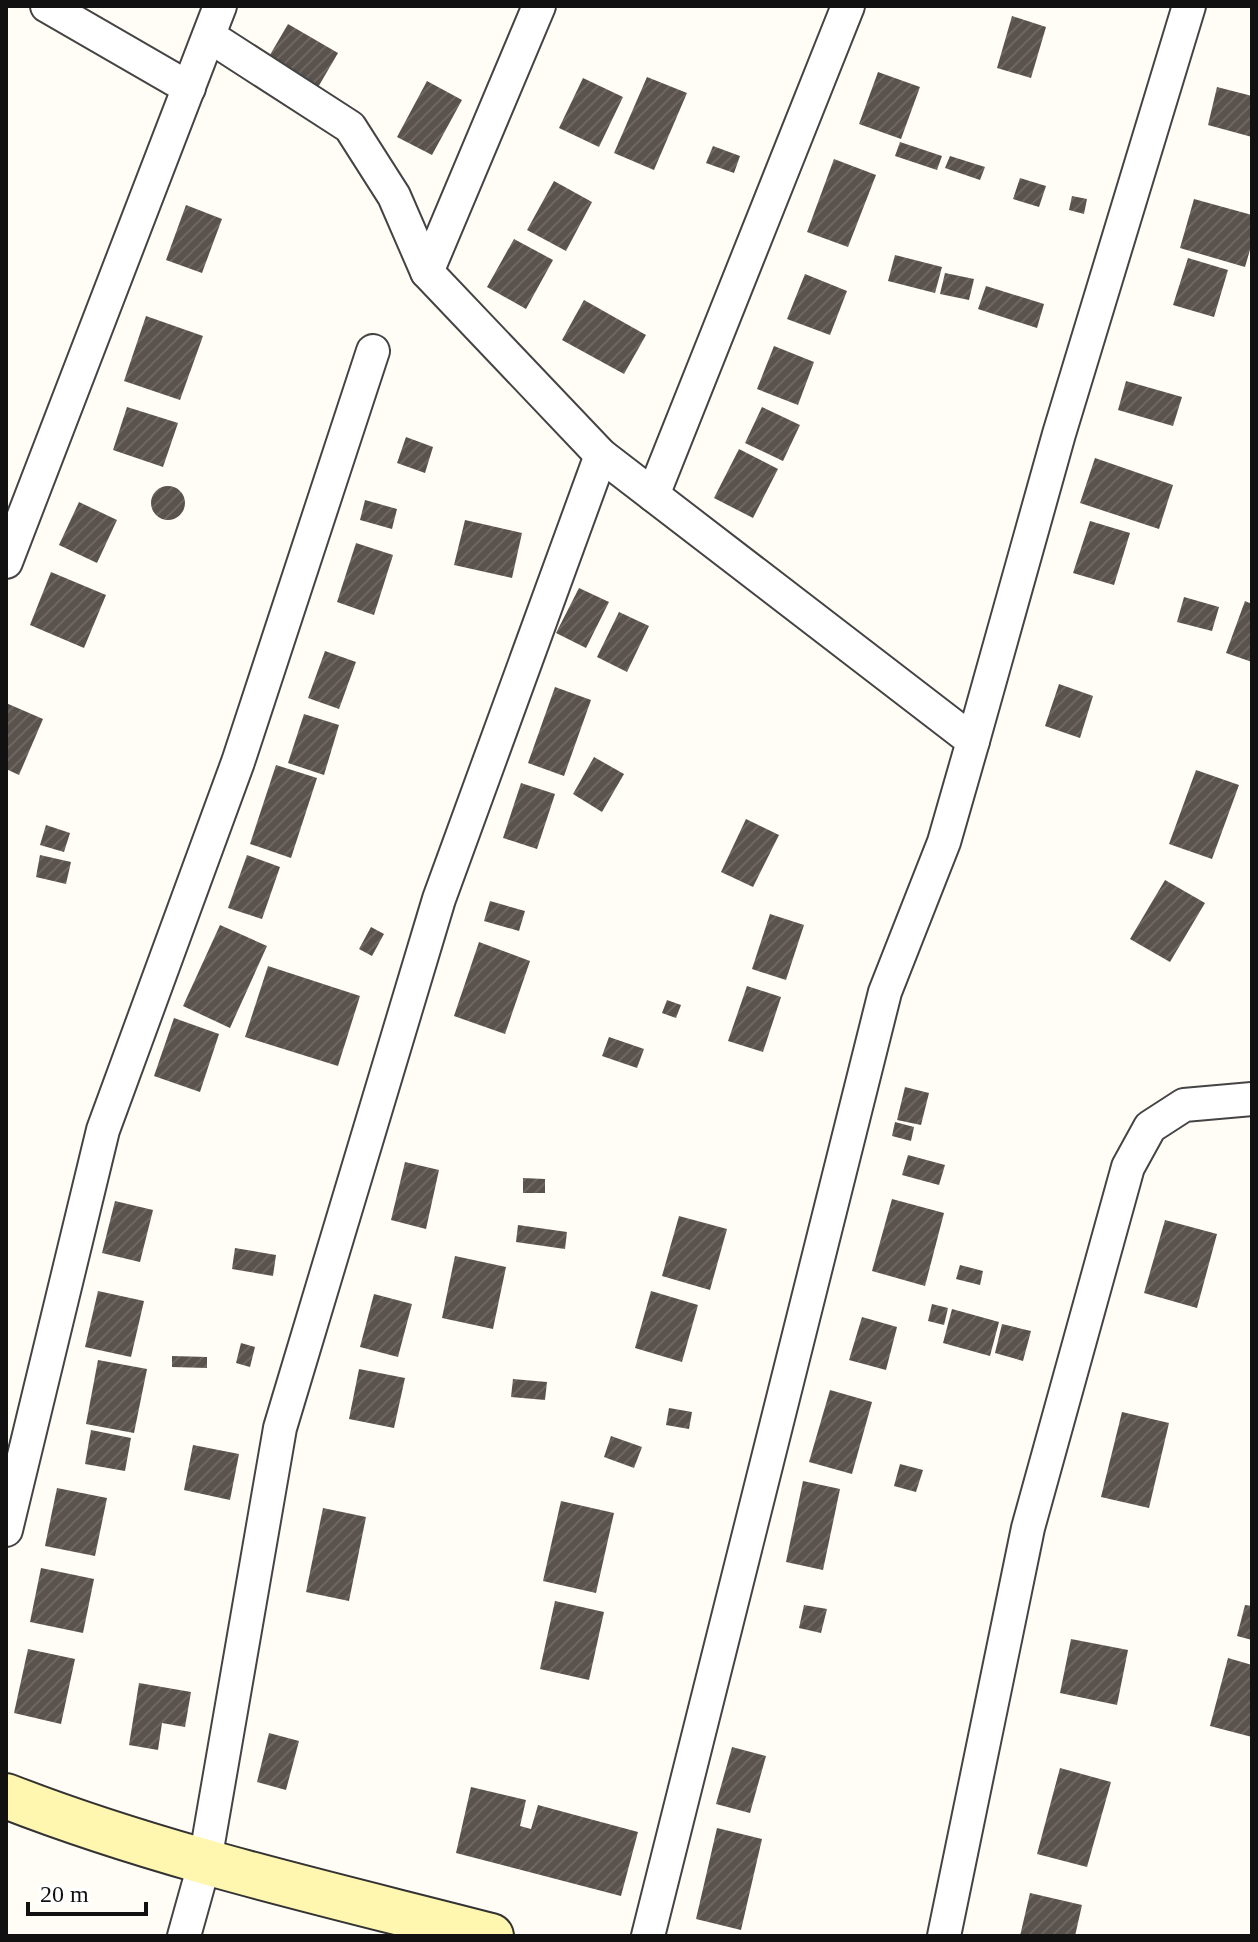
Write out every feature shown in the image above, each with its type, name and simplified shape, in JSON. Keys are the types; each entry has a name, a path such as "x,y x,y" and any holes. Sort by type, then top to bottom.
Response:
{"main road":[{"path":"6,1796 54,1815 205,1861 490,1936"}],"street":[{"path":"47,6 189,88"},
{"path":"6,562 220,6"},
{"path":"427,272 539,6"},
{"path":"653,495 848,6"},
{"path":"648,1936 885,992 944,842 1059,434 1189,6"},
{"path":"209,36 350,127 394,196 427,272 601,455 973,741"},
{"path":"6,1530 103,1130 238,762 373,351"},
{"path":"184,1936 205,1861 280,1428 439,899 601,455"},
{"path":"944,1936 1028,1528 1128,1167 1150,1127 1184,1105 1252,1099"}],"building":[{"path":"1012,16 1046,27 1031,78 997,68"},
{"path":"288,24 338,53 317,89 267,60"},
{"path":"878,72 920,87 901,139 859,124"},
{"path":"647,77 687,93 654,170 614,153"},
{"path":"583,78 623,97 599,147 559,128"},
{"path":"427,81 462,100 432,155 397,137"},
{"path":"1217,87 1252,96 1252,137 1208,125"},
{"path":"900,142 942,156 937,170 895,156"},
{"path":"713,146 740,156 734,173 706,163"},
{"path":"950,156 985,167 980,180 945,168"},
{"path":"834,159 876,175 848,247 807,232"},
{"path":"1020,178 1046,186 1039,207 1013,199"},
{"path":"554,181 592,202 566,251 527,230"},
{"path":"1072,196 1087,199 1084,214 1069,210"},
{"path":"1194,199 1252,215 1252,243 1245,267 1180,248"},
{"path":"186,205 222,219 202,273 166,260"},
{"path":"514,239 553,260 526,309 487,287"},
{"path":"895,255 942,267 935,293 888,281"},
{"path":"1188,258 1228,270 1214,317 1173,305"},
{"path":"945,273 974,279 969,300 940,294"},
{"path":"805,274 847,291 830,335 787,319"},
{"path":"986,286 1044,304 1037,328 978,309"},
{"path":"584,300 646,335 624,374 562,340"},
{"path":"146,316 203,336 180,400 124,381"},
{"path":"774,346 814,362 798,405 757,389"},
{"path":"1126,381 1182,397 1173,426 1118,410"},
{"path":"127,407 178,423 163,467 113,450"},
{"path":"762,407 800,425 783,461 745,443"},
{"path":"406,437 433,447 425,473 397,463"},
{"path":"739,449 778,469 753,518 714,498"},
{"path":"1095,458 1173,485 1159,529 1080,503"},
{"path":"168,486 180,491 185,503 180,515 168,520 156,515 151,503 156,491"},
{"path":"365,500 397,509 392,529 360,520"},
{"path":"79,502 117,520 97,563 59,545"},
{"path":"465,520 522,533 512,578 454,565"},
{"path":"1090,521 1130,533 1114,585 1073,573"},
{"path":"356,543 393,555 374,615 337,602"},
{"path":"51,572 106,595 84,648 30,625"},
{"path":"579,588 609,602 586,648 556,633"},
{"path":"1184,597 1219,607 1212,631 1177,622"},
{"path":"1245,601 1252,604 1252,662 1226,653"},
{"path":"619,612 649,626 627,672 597,657"},
{"path":"325,651 356,662 339,709 308,698"},
{"path":"1059,684 1093,696 1080,738 1045,726"},
{"path":"555,687 591,700 564,776 528,763"},
{"path":"6,703 43,719 19,775 6,769"},
{"path":"304,714 339,725 324,775 288,763"},
{"path":"594,757 624,774 602,812 573,794"},
{"path":"276,765 317,778 291,858 250,844"},
{"path":"1196,770 1239,785 1212,859 1169,844"},
{"path":"521,783 555,794 537,849 503,838"},
{"path":"746,819 779,835 753,887 721,872"},
{"path":"46,825 70,833 64,852 40,845"},
{"path":"40,855 71,862 66,884 36,877"},
{"path":"247,855 280,867 262,919 228,908"},
{"path":"1165,880 1205,903 1170,962 1130,939"},
{"path":"490,901 525,911 519,931 484,921"},
{"path":"770,914 804,925 786,980 752,969"},
{"path":"220,925 267,946 230,1028 183,1006"},
{"path":"371,927 384,934 372,956 359,949"},
{"path":"479,942 530,961 505,1034 454,1016"},
{"path":"268,966 360,996 338,1066 245,1037"},
{"path":"747,986 781,997 763,1052 728,1041"},
{"path":"667,1000 681,1005 676,1018 662,1013"},
{"path":"174,1018 219,1034 200,1092 154,1076"},
{"path":"609,1037 644,1049 637,1068 602,1056"},
{"path":"905,1087 929,1093 921,1125 897,1120"},
{"path":"895,1122 914,1127 911,1141 892,1136"},
{"path":"908,1155 945,1165 939,1185 902,1175"},
{"path":"405,1162 439,1170 426,1229 391,1220"},
{"path":"523,1178 545,1179 545,1193 523,1193"},
{"path":"892,1199 944,1213 925,1286 872,1271"},
{"path":"115,1201 153,1210 140,1262 102,1253"},
{"path":"679,1216 727,1229 710,1290 662,1276"},
{"path":"1165,1220 1217,1234 1197,1308 1144,1293"},
{"path":"518,1225 567,1232 565,1249 516,1242"},
{"path":"235,1248 276,1255 273,1276 232,1269"},
{"path":"455,1256 506,1267 493,1329 442,1318"},
{"path":"960,1265 983,1271 980,1285 956,1279"},
{"path":"98,1291 144,1301 131,1357 85,1347"},
{"path":"651,1291 698,1305 682,1362 635,1348"},
{"path":"374,1294 412,1304 398,1357 360,1347"},
{"path":"932,1304 948,1308 944,1325 928,1321"},
{"path":"952,1309 999,1322 990,1356 943,1343"},
{"path":"862,1317 897,1327 886,1370 849,1360"},
{"path":"1002,1324 1031,1331 1023,1361 995,1353"},
{"path":"241,1343 255,1347 250,1367 236,1363"},
{"path":"172,1356 207,1357 207,1368 172,1367"},
{"path":"98,1360 147,1369 134,1433 86,1424"},
{"path":"359,1369 405,1378 394,1428 349,1419"},
{"path":"513,1379 547,1382 545,1400 511,1397"},
{"path":"830,1390 872,1402 852,1474 809,1462"},
{"path":"669,1408 692,1412 689,1429 666,1425"},
{"path":"1122,1412 1169,1423 1149,1508 1101,1497"},
{"path":"91,1430 131,1438 125,1471 85,1464"},
{"path":"611,1436 642,1447 634,1468 604,1457"},
{"path":"193,1445 239,1454 230,1500 184,1490"},
{"path":"900,1464 923,1470 916,1492 894,1486"},
{"path":"803,1481 840,1489 823,1570 786,1562"},
{"path":"57,1488 107,1498 95,1556 45,1546"},
{"path":"561,1501 614,1513 596,1593 543,1581"},
{"path":"323,1508 366,1517 349,1601 306,1592"},
{"path":"41,1568 94,1579 83,1633 30,1622"},
{"path":"555,1601 604,1612 589,1680 540,1669"},
{"path":"804,1605 827,1609 821,1633 799,1628"},
{"path":"1245,1605 1252,1606 1252,1640 1237,1636"},
{"path":"1071,1639 1128,1650 1117,1705 1060,1693"},
{"path":"28,1649 75,1659 61,1724 14,1713"},
{"path":"1228,1658 1252,1665 1252,1737 1210,1726"},
{"path":"139,1683 191,1692 185,1727 162,1723 158,1750 129,1745"},
{"path":"269,1733 299,1741 286,1790 257,1782"},
{"path":"732,1747 766,1756 750,1813 716,1804"},
{"path":"1060,1768 1111,1782 1087,1867 1037,1854"},
{"path":"471,1787 526,1800 520,1826 531,1829 538,1805 638,1832 621,1896 456,1853"},
{"path":"717,1828 762,1839 741,1930 696,1919"},
{"path":"1030,1893 1082,1905 1075,1936 1020,1936"}]}
